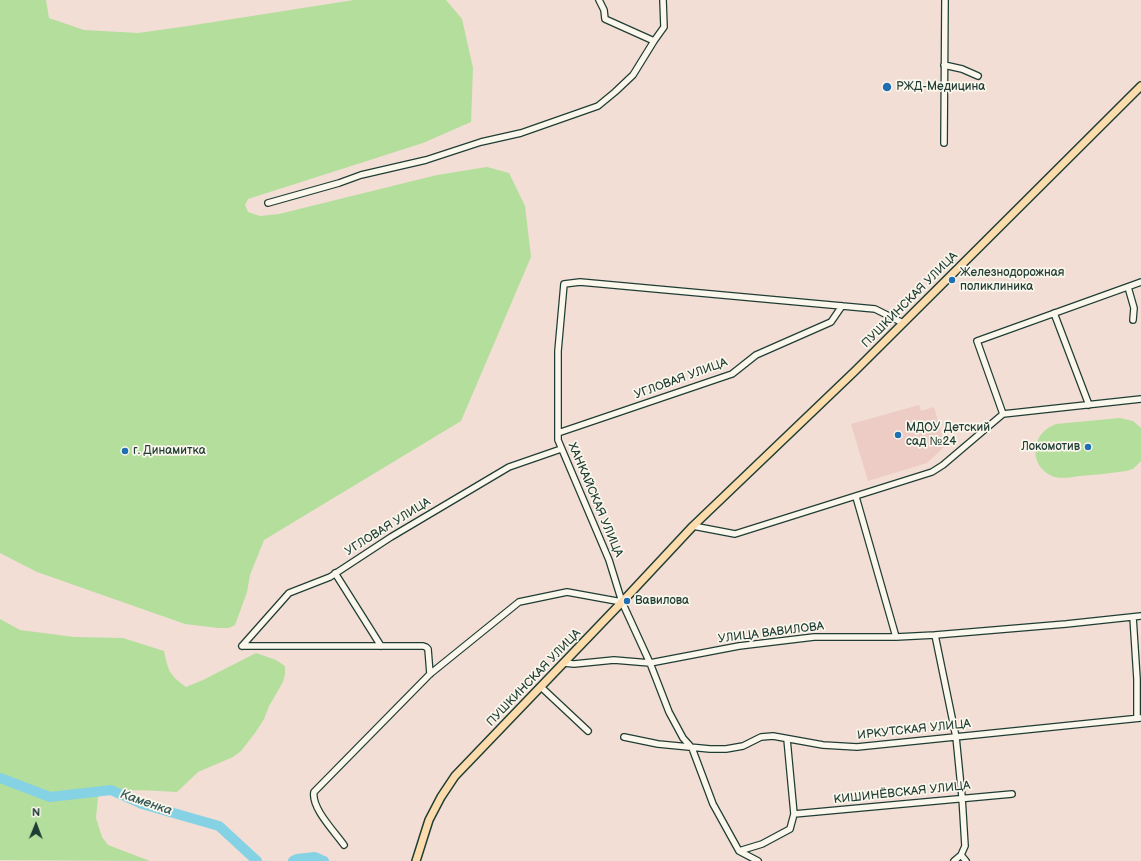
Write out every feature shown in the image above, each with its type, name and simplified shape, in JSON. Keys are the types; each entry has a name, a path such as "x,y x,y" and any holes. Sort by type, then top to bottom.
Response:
{"main road":[{"name":"ПУШКИНСКАЯ УЛИЦА","path":"416,861 429,820 441,796 455,776 693,526 855,371 1141,86"}],"street":[{"path":"600,0 604,10 605,19 654,41"},
{"path":"268,203 339,183 361,175 426,160 481,142 521,133 598,106 633,75 664,27 663,0"},
{"path":"944,143 946,0"},
{"path":"944,65 962,69 978,76"},
{"name":"ХАНКАЙСКАЯ УЛИЦА","path":"650,663 622,602 609,560 558,440 558,351 564,284 580,282 842,306"},
{"path":"1002,414 977,341 1018,328 1054,313 1141,282"},
{"path":"1128,287 1134,308 1133,320"},
{"path":"842,306 875,309 903,323"},
{"name":"УГЛОВАЯ УЛИЦА","path":"558,433 732,374 756,355 831,322 842,306"},
{"path":"1054,313 1089,405"},
{"path":"693,526 735,534 932,472 943,465 1002,414 1141,399"},
{"name":"УГЛОВАЯ УЛИЦА","path":"381,646 242,646 289,593 330,577 391,537 509,467 561,449"},
{"path":"856,497 896,637"},
{"path":"336,573 381,646 426,647 428,649 430,674"},
{"path":"344,845 318,810 313,797 314,792 430,674 519,602 567,592 622,602"},
{"name":"УЛИЦА ВАВИЛОВА","path":"564,663 574,664 614,660 650,663 739,646 814,637 896,637 935,635 1141,616"},
{"path":"1133,617 1139,718"},
{"path":"935,635 956,737 966,843 961,855 954,861"},
{"path":"650,663 669,712 683,738 692,748 713,804 739,851 758,861"},
{"path":"541,687 588,731"},
{"name":"ИРКУТСКАЯ УЛИЦА","path":"624,737 658,744 692,748 726,749 743,746 762,737 774,736 823,745 857,747 1139,718"},
{"path":"739,851 762,844 790,829 794,814 787,739"},
{"name":"КИШИНЁВСКАЯ УЛИЦА","path":"794,814 962,797 1012,794"},
{"path":"961,855 966,861"}],"shaded area":[{"name":"МДОУ Детский сад №24","path":"919,405 921,411 934,407 945,446 927,463 868,481 851,424"}],"green space":[{"path":"0,0 46,0 49,18 84,30 138,33 354,0 446,0 462,19 473,68 471,122 423,143 248,199 245,205 248,212 260,216 279,214 437,175 487,167 509,173 525,206 531,257 461,421 264,540 250,575 247,592 235,625 229,628 185,624 37,572 0,553"},
{"name":"Локомотив","path":"1120,418 1133,421 1141,428 1141,461 1133,469 1061,478 1050,475 1039,465 1035,451 1037,442 1043,432 1049,428 1056,424"},
{"path":"0,619 20,630 74,637 123,638 164,651 170,672 186,687 256,653 276,660 285,666 285,674 283,682 269,706 264,719 241,751 233,757 198,772 177,792 126,791 98,797 96,818 102,837 108,845 150,861 0,860"}],"waterway":[{"name":"Каменка","path":"0,778 50,797 111,790 142,804 219,826 257,861"},
{"name":"Каменка","path":"293,861 297,859 315,857 324,861"}],"place":[{"name":"РЖД-Медицина","path":"887,87"},
{"name":"Железнодорожная поликлиника","path":"952,280"},
{"name":"МДОУ Детский сад №24","path":"898,435"},
{"name":"Локомотив","path":"1088,447"},
{"name":"г. Динамитка","path":"125,451"},
{"name":"Вавилова","path":"627,601"}]}
